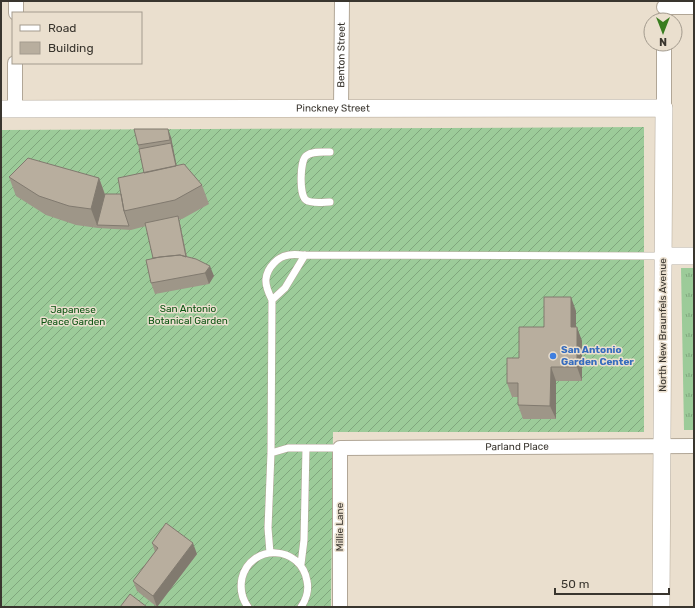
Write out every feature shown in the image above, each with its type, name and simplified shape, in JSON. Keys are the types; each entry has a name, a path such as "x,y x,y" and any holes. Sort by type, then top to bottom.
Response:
{"street":[{"path":"16,1 16,12"},
{"name":"Benton Street","path":"341,108 342,1"},
{"path":"664,9 694,7"},
{"name":"North New Braunfels Avenue","path":"661,607 664,52"},
{"path":"8,109 15,64"},
{"name":"Pinckney Street","path":"8,109 664,108"},
{"path":"663,256 694,256"},
{"name":"Parland Place","path":"340,448 694,446"},
{"name":"Millie Lane","path":"340,448 340,607"}],"lane":[{"path":"330,152 308,154 303,158 302,164 302,190 306,200 311,202 330,202"},
{"path":"270,553 268,528 271,452 272,300 266,279 270,267 279,259 287,255 663,256"},
{"path":"272,300 285,288 305,255"},
{"path":"271,452 288,448 340,448"},
{"path":"300,564 304,540 306,448"},
{"path":"248,607 242,594 241,583 243,572 250,563 259,556 270,553 281,553 292,557 300,564 306,574 308,585 307,596 301,607"}],"green space":[{"name":"San Antonio Botanical Garden","path":"644,127 644,432 333,432 331,607 1,607 1,130"},
{"path":"681,268 694,268 694,430 684,430"}],"building":[{"path":"134,129 168,129 170,140 138,145"},
{"path":"171,143 176,166 144,173 139,149"},
{"path":"28,158 99,178 91,209 69,206 39,196 9,177"},
{"path":"184,164 202,185 175,200 124,211 118,178"},
{"path":"105,194 121,194 124,211 129,226 97,225"},
{"path":"178,216 186,257 180,255 153,258 145,223"},
{"path":"180,255 196,259 210,266 205,273 151,283 146,260"},
{"name":"San Antonio Garden Center","path":"544,297 571,297 571,327 577,327 577,367 551,367 550,406 518,405 518,383 507,383 507,358 519,358 519,327 544,327"},
{"path":"166,523 193,543 153,596 133,581 158,548 152,543"},
{"path":"130,594 147,607 120,607"}],"place":[{"name":"San Antonio Garden Center","path":"553,356"}],"park label":[{"name":"Japanese Peace Garden","path":"73,316"}]}
